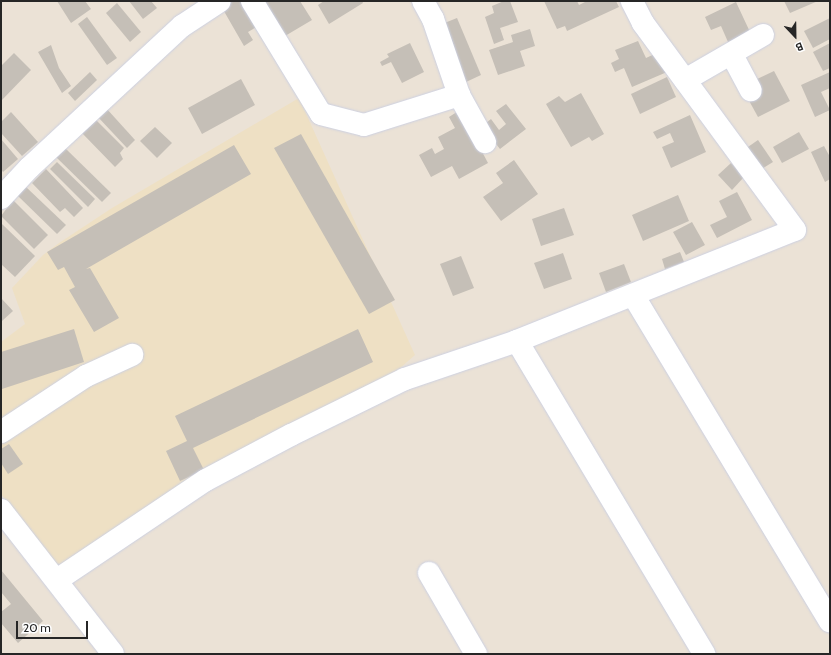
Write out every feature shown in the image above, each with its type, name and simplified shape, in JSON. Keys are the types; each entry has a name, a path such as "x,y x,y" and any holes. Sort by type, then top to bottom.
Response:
{"street":[{"path":"252,1 322,114 364,125 459,95"},
{"path":"423,1 433,19 459,95 485,142"},
{"path":"57,580 206,480 291,435 405,379 517,341 795,230 643,23 632,1"},
{"path":"1,198 29,168 176,31 209,4"},
{"path":"684,80 732,55 763,35"},
{"path":"732,55 751,90"},
{"path":"633,295 830,621"},
{"path":"517,341 704,654"},
{"path":"1,432 86,376 132,356"},
{"path":"1,510 57,580 113,654"},
{"path":"429,573 476,654"}],"shaded area":[{"path":"299,98 415,355 392,375 58,570 1,494 1,342 25,324 12,288 43,255 59,243 112,208"}],"building":[{"path":"57,1 85,1 91,9 71,23"},
{"path":"129,1 151,1 157,8 143,19"},
{"path":"229,1 243,1 258,26 248,32 253,40 244,46 221,6"},
{"path":"264,1 300,1 312,20 285,36"},
{"path":"324,1 362,1 363,3 329,24 318,5"},
{"path":"504,1 510,1 518,22 500,28 504,40 494,44 485,17 494,13 492,6"},
{"path":"544,1 577,1 579,5 587,1 616,1 619,7 567,31 565,26 557,29"},
{"path":"784,1 818,1 790,13"},
{"path":"736,2 750,32 728,42 721,26 711,30 705,17"},
{"path":"117,3 141,32 130,42 106,13"},
{"path":"87,17 117,58 107,65 78,24"},
{"path":"457,18 481,75 466,82 442,24"},
{"path":"830,18 830,39 813,48 804,31"},
{"path":"530,29 535,46 520,51 525,66 498,75 489,50 513,42 511,35"},
{"path":"638,41 646,58 659,52 667,72 632,87 624,68 615,72 611,63 619,59 615,50"},
{"path":"410,43 424,72 402,83 391,62 382,66 380,62 389,57 387,54"},
{"path":"830,43 830,68 823,71 813,52"},
{"path":"51,45 59,68 71,86 62,93 38,52"},
{"path":"14,53 31,70 1,101 1,66"},
{"path":"774,71 790,101 758,117 747,97 755,80"},
{"path":"90,72 97,80 75,101 68,93"},
{"path":"830,72 830,88 821,92 830,110 815,117 801,85"},
{"path":"667,77 676,97 640,114 631,94"},
{"path":"241,79 255,105 202,134 188,108"},
{"path":"581,93 604,134 592,141 589,137 571,147 546,104 559,96 565,102"},
{"path":"506,104 526,129 500,149 482,126 491,119 499,130 506,124 496,111"},
{"path":"106,108 135,140 127,148 97,116"},
{"path":"460,110 488,163 459,179 452,166 431,177 419,155 432,148 435,154 444,149 438,137 455,128 449,117"},
{"path":"11,112 38,142 22,156 1,133 1,122"},
{"path":"690,115 706,152 671,168 662,147 674,142 670,133 657,139 653,132"},
{"path":"96,120 124,148 120,153 123,159 115,167 82,133"},
{"path":"155,127 172,143 157,158 140,141"},
{"path":"799,132 809,149 782,163 773,147"},
{"path":"301,134 395,300 369,314 274,148"},
{"path":"1,139 18,159 3,172 1,169"},
{"path":"758,140 773,162 760,170 745,149"},
{"path":"234,145 251,174 86,269 90,268 119,318 94,332 69,290 75,287 64,267 58,270 47,252"},
{"path":"824,146 830,157 830,179 825,182 811,152"},
{"path":"65,148 111,193 102,202 56,157"},
{"path":"514,160 538,194 501,221 483,197 503,183 496,173"},
{"path":"57,162 95,199 88,207 50,169"},
{"path":"731,163 744,177 732,190 718,175"},
{"path":"46,169 83,208 74,217 65,208 60,212 32,183"},
{"path":"26,187 66,225 57,234 17,195"},
{"path":"737,192 752,220 717,238 710,225 727,217 719,201"},
{"path":"678,195 689,221 643,241 632,215"},
{"path":"13,200 48,235 34,249 1,216"},
{"path":"564,208 574,235 541,246 532,219"},
{"path":"692,222 705,245 686,255 673,232"},
{"path":"1,223 35,256 15,277 1,264"},
{"path":"680,252 684,262 665,269 662,259"},
{"path":"563,253 572,279 544,289 534,263"},
{"path":"461,256 474,288 453,296 440,264"},
{"path":"624,264 631,282 606,292 599,273"},
{"path":"1,298 13,311 2,321 1,319"},
{"path":"74,329 84,362 2,389 1,352"},
{"path":"358,329 373,362 193,448 204,470 180,481 166,451 187,441 175,416"},
{"path":"9,444 23,464 8,474 1,463 1,449"},
{"path":"1,570 43,621 18,643 1,623 1,612 11,604 1,592"}]}
